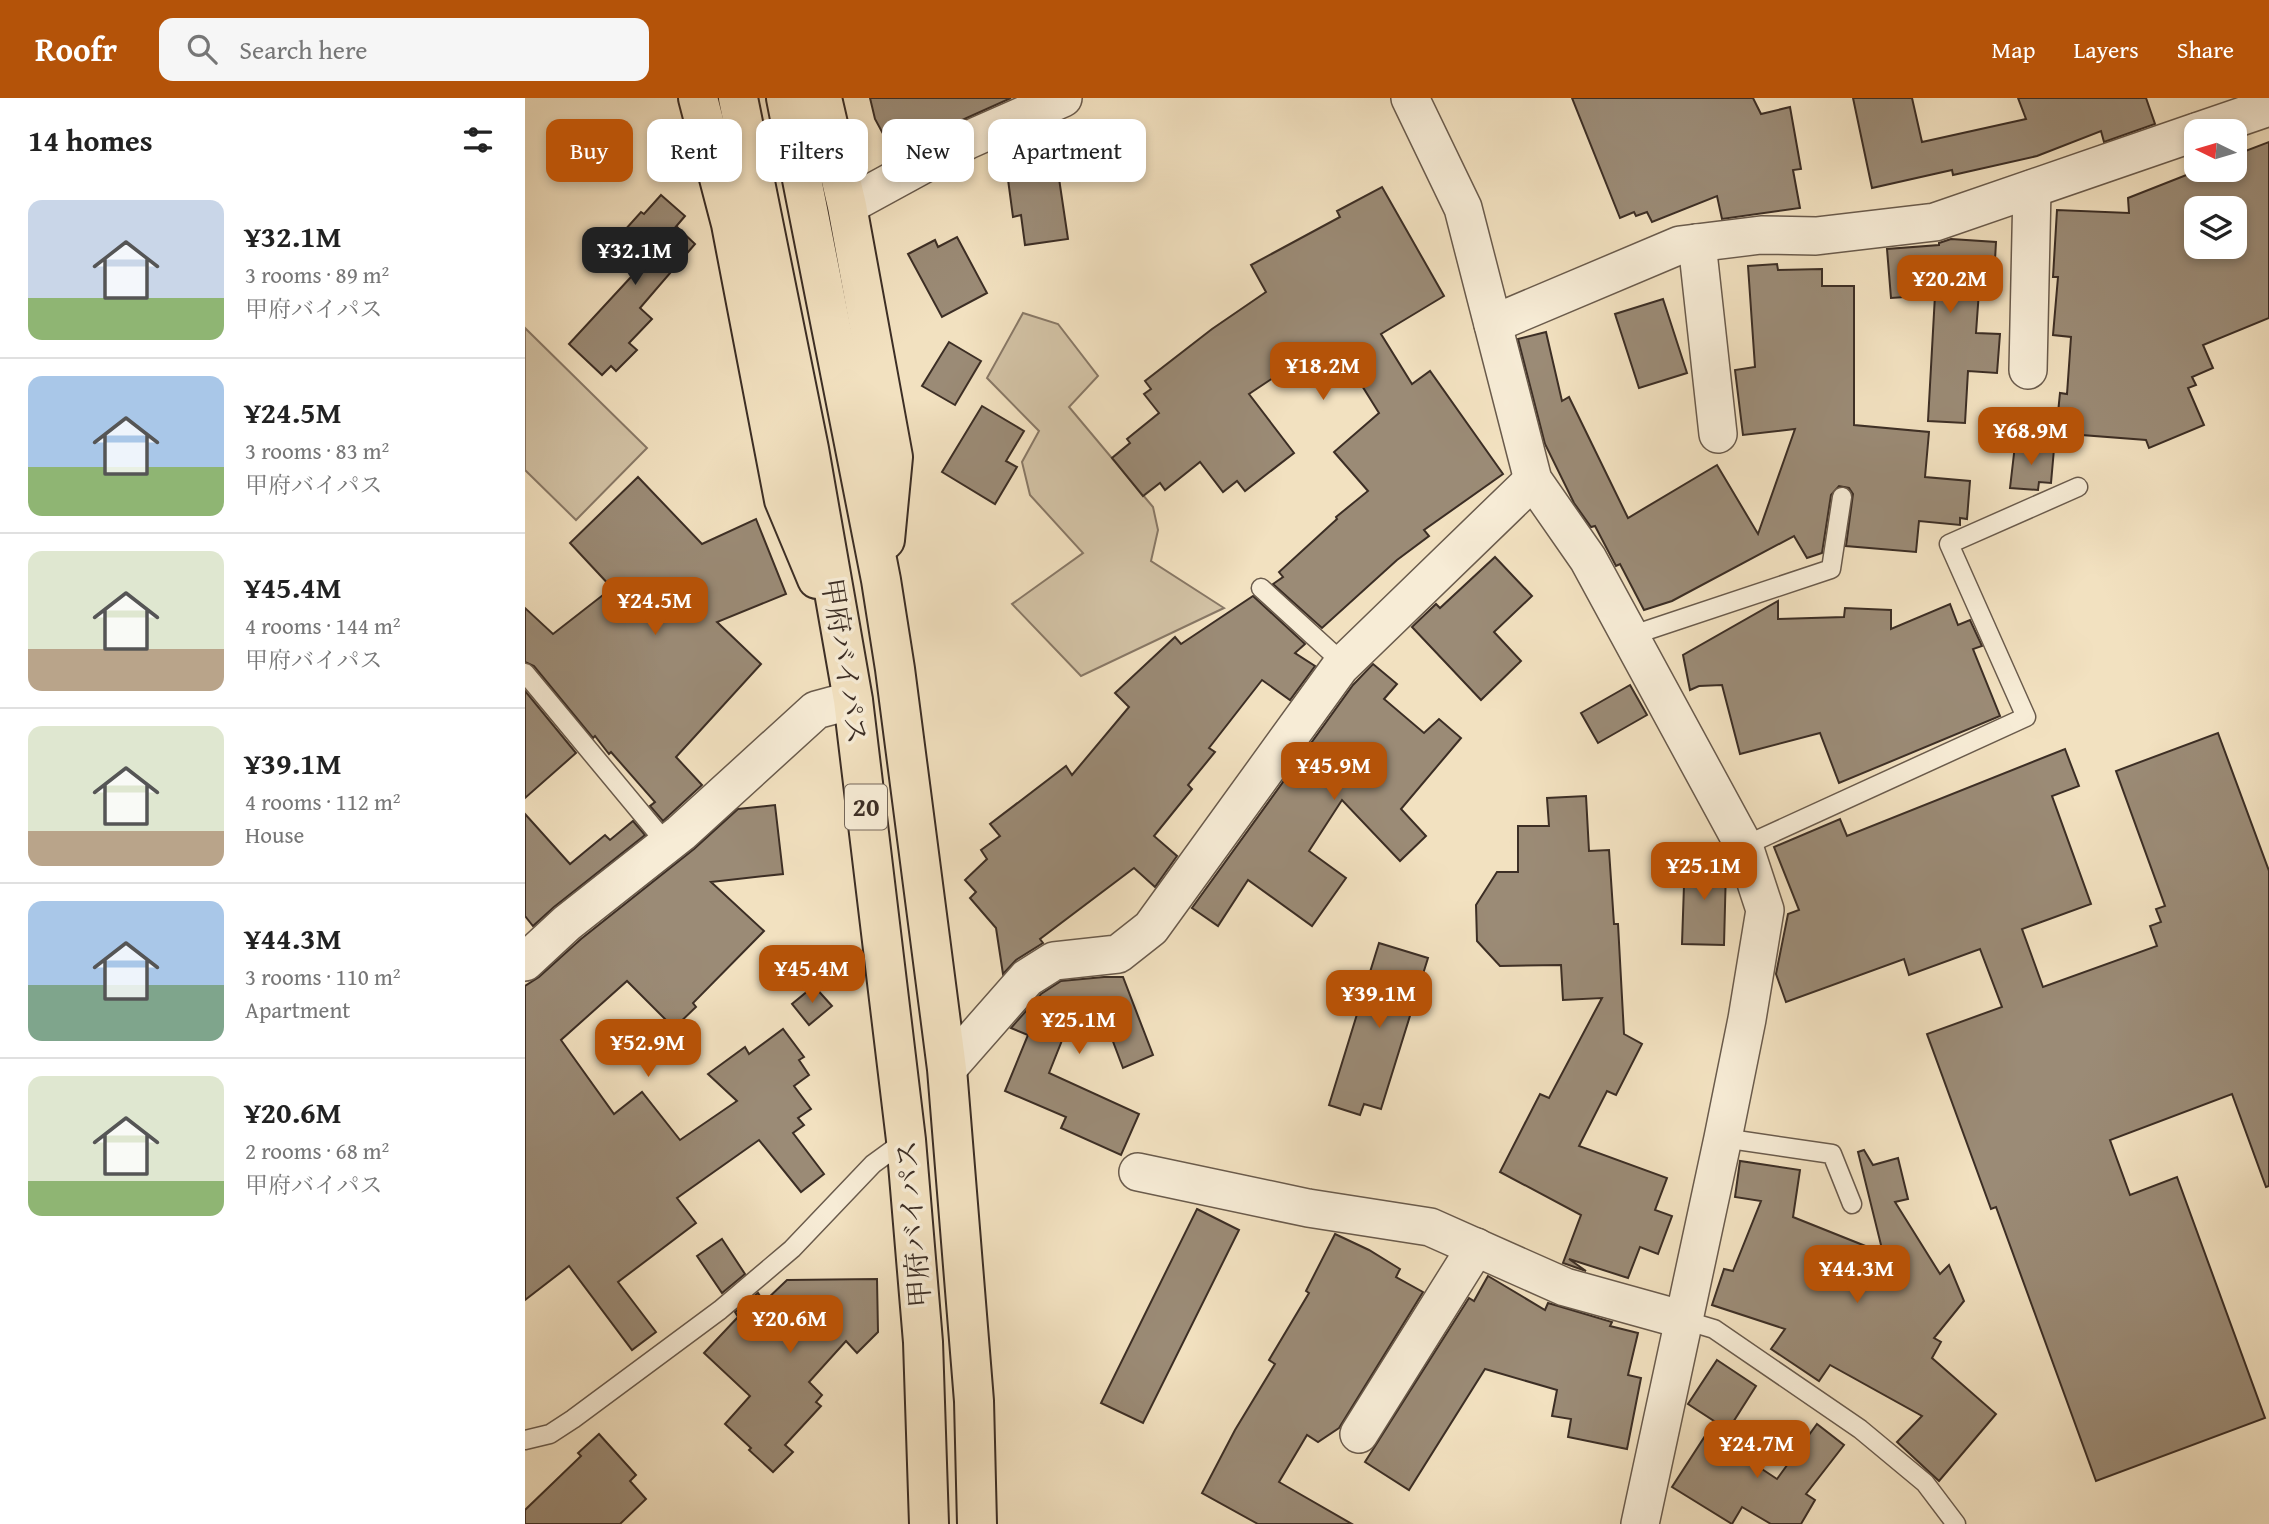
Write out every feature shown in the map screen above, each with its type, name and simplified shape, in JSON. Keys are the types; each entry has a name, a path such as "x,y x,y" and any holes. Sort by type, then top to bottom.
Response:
{"highway":[{"path":"698,98 731,224 784,500 845,646"},
{"name":"甲府バイパス","path":"738,98 806,435 853,700 907,1140 923,1342 929,1524"},
{"name":"甲府バイパス","path":"786,98 881,580 895,669 947,1069 975,1401 977,1524"},
{"path":"822,98 848,206 893,457 881,580"}],"street":[{"path":"848,206 968,141 1063,98"},
{"path":"1410,98 1463,208 1533,480 1588,559 1744,846 1765,910 1723,1138 1640,1524"},
{"path":"2230,119 2266,104"},
{"path":"1493,324 1680,245 1761,235 1816,236 1935,222 2184,137"},
{"path":"2028,370 2032,189"},
{"path":"1697,243 1719,435"},
{"path":"947,1069 1027,978 1054,961 1118,954 1151,928 1343,663 1533,480"},
{"path":"525,962 567,923 667,844 816,710 853,700"},
{"path":"1138,1171 1308,1209 1430,1227 1565,1287 1684,1320"},
{"path":"1359,1434 1476,1247"}],"lane":[{"path":"1744,846 2026,717 1949,544 2078,486"},
{"path":"1630,636 1831,569 1842,497"},
{"path":"1261,587 1343,663"},
{"path":"525,673 667,844"},
{"path":"1723,1138 1832,1154 1852,1204"},
{"path":"527,1437 551,1433 573,1419 720,1310 792,1249 873,1164 907,1140"},
{"path":"1684,1320 1714,1329 1860,1429 1925,1483 1956,1524"}],"shaded area":[{"path":"1023,313 1058,324 1098,376 1069,407 1153,507 1158,530 1151,561 1224,608 1081,676 1012,604 1083,553 1030,495 1022,462 1039,431 987,378"},
{"path":"525,328 647,448 576,520 525,470"}],"building":[{"path":"870,98 1011,98 964,119 882,119 882,132 875,119"},
{"path":"1572,98 1753,98 1761,114 1790,107 1801,169 1793,170 1800,208 1722,219 1717,196 1652,222 1647,212 1636,216 1634,212 1620,218"},
{"path":"1853,98 1912,98 1922,142 2026,119 2018,98 2146,98 2155,124 2104,142 2101,131 2037,156 1953,175 1952,170 1872,188"},
{"path":"2269,142 2269,318 2203,345 2213,368 2192,377 2196,385 2188,388 2204,425 2149,448 2146,440 2056,433 2060,393 2067,394 2071,337 2053,335 2058,277 2053,277 2057,210 2129,213 2128,198 2184,176 2184,182 2247,182 2247,150"},
{"path":"1008,182 1060,182 1068,239 1025,245 1021,215 1013,217"},
{"path":"1382,187 1444,296 1381,334 1412,384 1430,371 1503,474 1424,530 1429,536 1397,560 1322,628 1273,584 1283,577 1279,572 1337,519 1336,517 1368,491 1334,452 1379,413 1359,381 1318,348 1249,394 1294,453 1245,491 1237,481 1223,492 1200,462 1165,490 1160,483 1143,496 1112,458 1130,443 1127,439 1159,413 1144,394 1151,389 1145,381 1212,329 1266,292 1251,265 1340,217 1337,211"},
{"path":"661,195 685,216 668,236 677,227 695,244 640,308 652,319 629,343 637,350 616,371 611,366 602,375 569,344 643,264 616,240 641,212 644,214"},
{"path":"957,237 987,293 942,317 908,254 935,240 938,247"},
{"path":"1951,239 1996,242 1994,278 1980,277 1976,333 2000,334 1997,373 1968,371 1965,423 1928,421 1935,295 1891,298 1887,249 1939,245"},
{"path":"1777,264 1778,270 1822,269 1822,286 1854,286 1854,425 1929,432 1925,477 1970,481 1967,519 1960,518 1960,525 1919,521 1916,552 1846,546 1853,494 1849,488 1839,486 1831,495 1822,553 1807,558 1794,536 1672,601 1644,610 1620,564 1616,566 1595,526 1591,527 1574,503 1545,444 1518,339 1546,332 1562,401 1569,397 1628,518 1717,465 1758,534 1795,429 1743,435 1735,370 1755,367 1748,266"},
{"path":"1663,299 1687,373 1639,388 1615,314"},
{"path":"949,342 981,361 955,405 922,386"},
{"path":"982,406 1024,431 1006,461 1017,467 995,504 942,472"},
{"path":"2015,445 2054,449 2051,483 2039,482 2038,490 2010,488"},
{"path":"638,477 702,544 756,519 786,594 717,622 761,664 676,757 702,785 663,821 650,806 655,802 611,752 609,754 595,736 593,738 534,666 525,662 525,608 553,634 612,588 570,543"},
{"path":"1495,557 1532,596 1494,632 1521,661 1481,700 1412,627 1436,604 1440,608"},
{"path":"1253,596 1305,644 1295,653 1315,666 1290,700 1262,680 1209,748 1215,752 1188,785 1192,789 1154,836 1177,856 1155,887 1134,868 1040,939 1043,943 1016,960 1003,974 996,928 970,898 976,892 965,880 987,859 981,850 1000,836 990,824 1066,766 1072,775 1129,707 1115,693 1175,637 1181,644"},
{"path":"1778,601 1778,619 1844,617 1845,608 1891,610 1891,629 1950,604 1958,625 1970,620 1982,646 1973,649 2000,716 1839,783 1820,733 1740,754 1722,685 1699,686 1690,690 1683,655"},
{"path":"1373,664 1397,684 1384,699 1424,733 1439,719 1461,738 1401,809 1426,836 1400,861 1342,800 1309,851 1346,878 1312,926 1248,880 1218,926 1192,908 1353,685"},
{"path":"1630,685 1647,715 1598,743 1581,713"},
{"path":"525,691 576,753 525,798"},
{"path":"2218,733 2269,871 2269,1186 2266,1187 2232,1094 2110,1140 2130,1195 2177,1177 2265,1418 2096,1481 1996,1207 1991,1209 1927,1034 2002,1007 1980,949 1909,975 1904,959 1786,1002 1776,974 1788,914 1799,910 1774,847 1840,819 1847,836 2065,749 2079,786 2052,796 2091,904 2022,929 2043,987 2157,946 2150,926 2161,922 2156,909 2165,906 2116,771"},
{"path":"1586,796 1589,851 1609,850 1614,924 1618,924 1624,1034 1642,1044 1616,1095 1607,1091 1579,1146 1667,1178 1655,1210 1672,1216 1658,1254 1640,1247 1628,1278 1569,1259 1586,1271 1563,1263 1581,1215 1500,1172 1540,1094 1549,1098 1602,998 1563,1000 1561,965 1500,966 1477,941 1476,905 1497,872 1518,872 1518,826 1549,826 1547,798"},
{"path":"775,805 783,874 711,882 764,931 693,1003 696,1007 674,1028 627,981 561,1040 614,1114 642,1092 680,1140 737,1101 708,1074 745,1047 749,1054 783,1029 804,1057 799,1060 809,1075 794,1086 811,1109 798,1118 804,1125 793,1133 824,1174 801,1192 759,1140 677,1198 696,1223 618,1282 656,1332 632,1350 569,1266 525,1300 525,986 694,849 738,809"},
{"path":"525,814 570,864 605,835 610,840 633,821 645,835 533,926 525,916"},
{"path":"1685,856 1715,857 1715,873 1726,868 1724,945 1682,944"},
{"path":"1379,943 1428,958 1381,1109 1364,1104 1360,1115 1329,1105"},
{"path":"1123,977 1153,1055 1123,1068 1106,1023 1069,1023 1049,1073 1139,1114 1121,1155 1061,1128 1066,1117 1005,1091 1028,1035 1011,1028 1041,994 1061,981"},
{"path":"814,986 832,1006 809,1025 792,1004"},
{"path":"1864,1150 1873,1165 1898,1158 1908,1199 1895,1202 1940,1274 1949,1265 1964,1301 1934,1338 1941,1342 1932,1358 1996,1414 1939,1481 1897,1442 1922,1416 1830,1365 1819,1381 1771,1349 1785,1329 1712,1305 1724,1269 1733,1271 1761,1201 1735,1197 1740,1161 1800,1170 1793,1217 1883,1253 1858,1152"},
{"path":"1197,1209 1239,1230 1143,1423 1101,1403"},
{"path":"1335,1234 1400,1269 1396,1277 1423,1292 1339,1428 1318,1442 1307,1435 1279,1482 1352,1524 1258,1524 1202,1493 1235,1430 1275,1364 1269,1360 1309,1293 1306,1291"},
{"path":"722,1239 745,1274 722,1293 697,1256"},
{"path":"1488,1276 1545,1310 1548,1303 1612,1322 1610,1326 1638,1333 1628,1375 1641,1378 1627,1449 1568,1437 1571,1419 1552,1416 1557,1390 1485,1369 1409,1490 1365,1462 1469,1298 1474,1301"},
{"path":"877,1279 878,1332 857,1353 846,1341 809,1382 822,1395 816,1402 821,1406 785,1445 793,1452 773,1472 725,1424 750,1396 704,1353 738,1317 735,1312 758,1293 764,1302 787,1280"},
{"path":"1717,1360 1756,1386 1728,1430 1688,1404"},
{"path":"1817,1424 1844,1445 1806,1494 1815,1500 1801,1524 1771,1524 1742,1507 1732,1524 1672,1487 1707,1433 1777,1479"},
{"path":"599,1434 636,1475 630,1481 646,1499 620,1524 525,1524 525,1510 581,1456 578,1453"}]}
